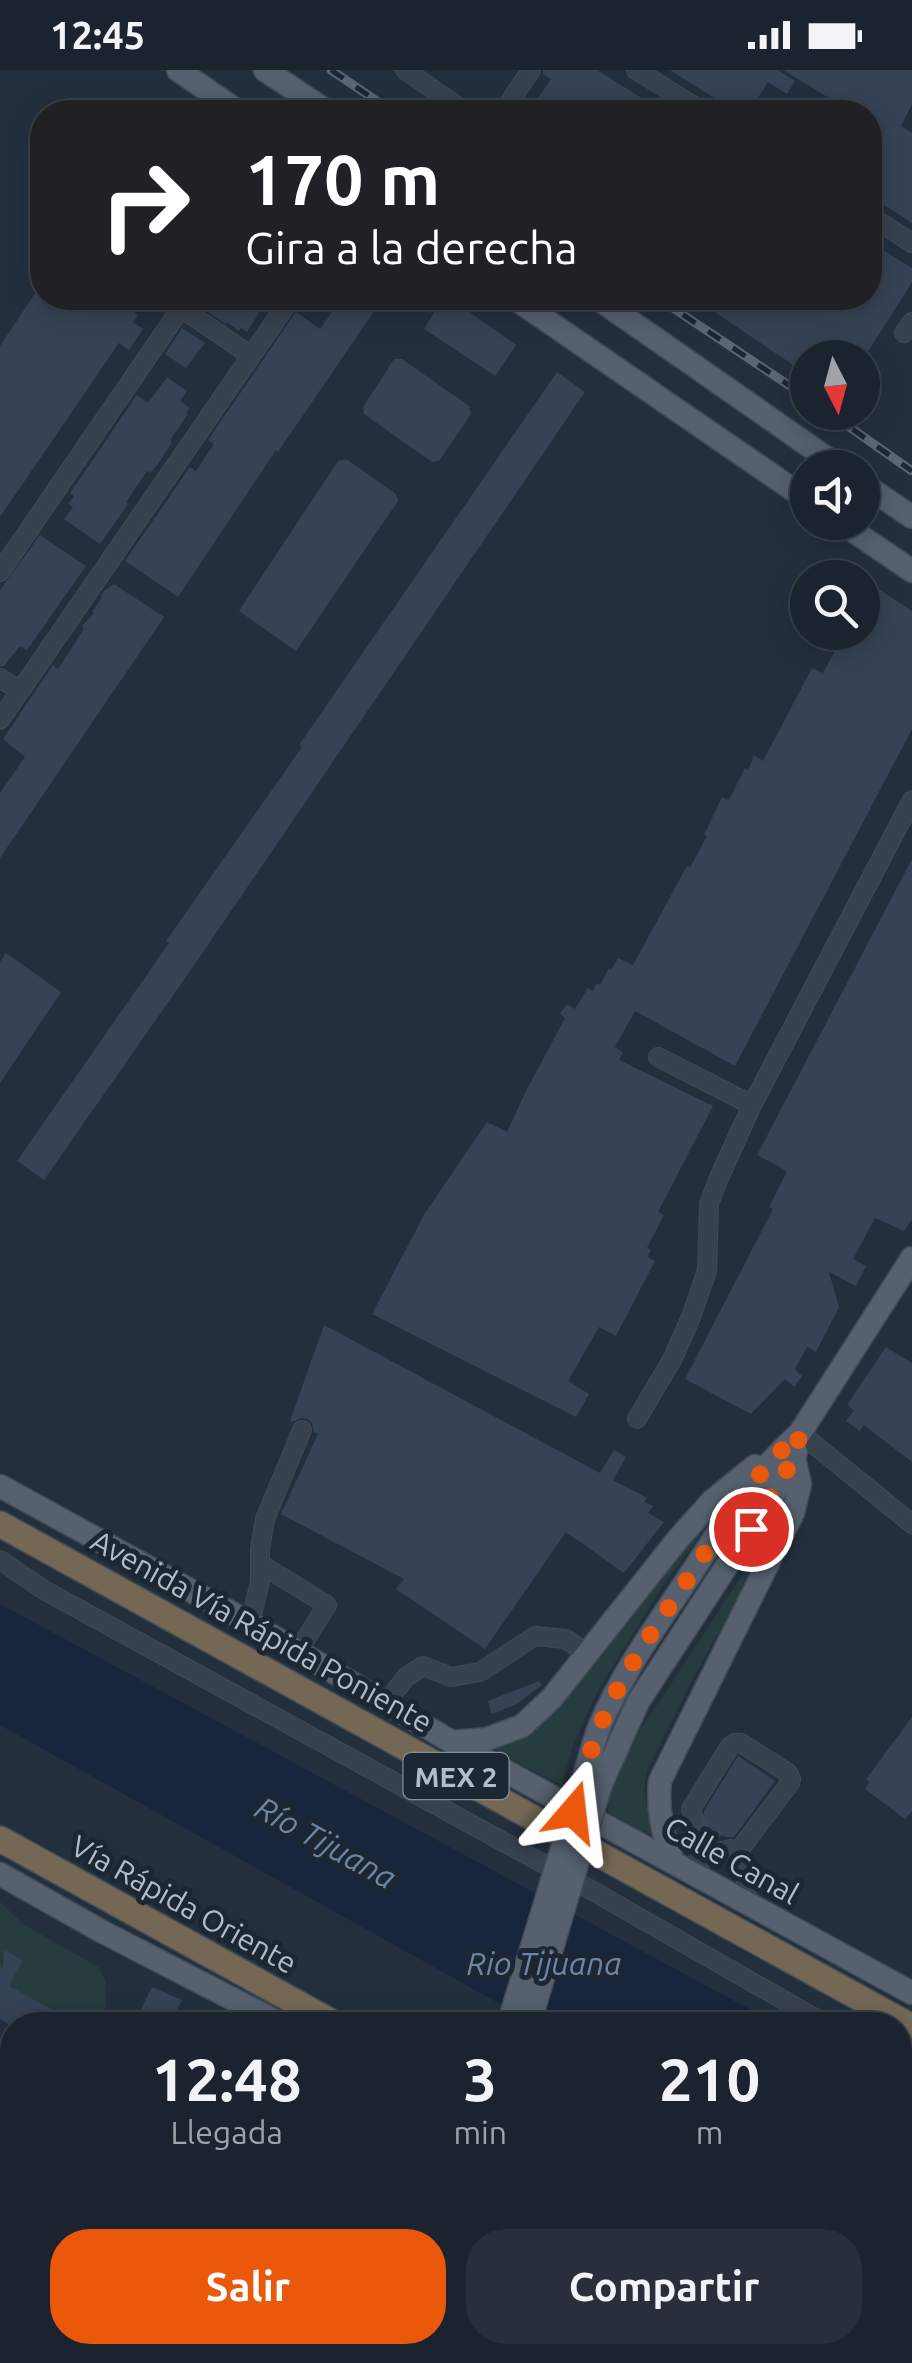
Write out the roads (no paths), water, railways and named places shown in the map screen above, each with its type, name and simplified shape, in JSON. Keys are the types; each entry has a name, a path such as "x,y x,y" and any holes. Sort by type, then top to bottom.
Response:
{"highway":[{"name":"Avenida Vía Rápida Poniente","path":"0,1524 885,2012"},
{"name":"Vía Rápida Oriente","path":"0,1839 313,2012"}],"main road":[{"path":"178,70 222,100"},
{"path":"264,70 310,100"},
{"path":"531,310 790,488"},
{"path":"613,310 814,450"},
{"path":"880,495 912,517"},
{"path":"866,540 912,572"},
{"path":"532,2012 592,1780 600,1726 617,1691 752,1482 787,1454 912,1258"},
{"path":"452,1742 487,1739 522,1726 552,1698 712,1501 746,1472 787,1454"},
{"path":"679,1865 663,1836 660,1781 793,1513 800,1484 787,1454"},
{"name":"Calle Canal","path":"0,1486 250,1623 452,1742 912,1993"},
{"path":"512,2012 592,1780"},
{"path":"0,1874 258,2012"}],"street":[{"path":"405,70 449,100"},
{"path":"511,100 531,70"},
{"path":"636,70 685,100"},
{"path":"882,224 912,244"},
{"path":"0,572 180,310"},
{"path":"194,310 250,356"},
{"path":"0,720 283,310"},
{"path":"0,678 20,691"},
{"path":"637,1419 673,1358 707,1271 710,1204 718,1180 752,1105 912,800"},
{"path":"658,1057 752,1105"},
{"path":"250,1623 260,1582 265,1519 302,1430"},
{"path":"800,1433 912,1524"},
{"path":"0,1560 44,1590 594,1891 804,2012"},
{"path":"260,1564 327,1604 298,1652"},
{"path":"386,1703 406,1678 423,1666 451,1676 480,1672 536,1636 566,1639 587,1654"},
{"path":"679,1865 729,1847 791,1778 734,1743 691,1809 693,1818"},
{"path":"729,1847 746,1870 748,1903"}],"water":[{"name":"Rio Tijuana","path":"0,1604 755,2012 515,2012 0,1725"}],"tunnel":[{"path":"693,1818 718,1839"}],"railway":[{"path":"331,70 375,100"},
{"path":"676,310 790,386"},
{"path":"854,430 912,471"}],"water label":[{"name":"Río Tijuana","path":"326,1842"}]}
